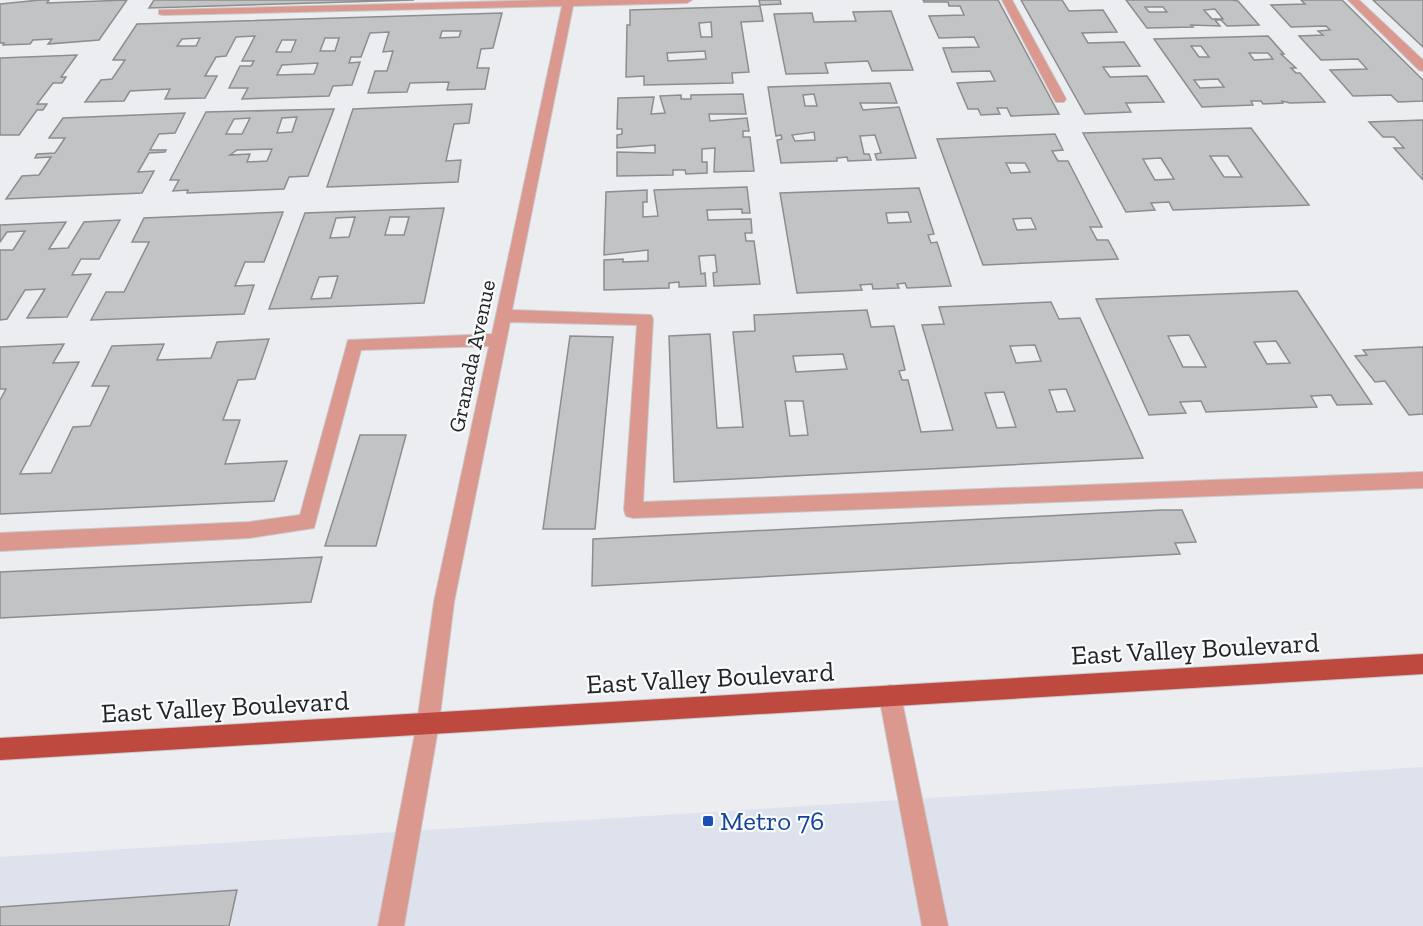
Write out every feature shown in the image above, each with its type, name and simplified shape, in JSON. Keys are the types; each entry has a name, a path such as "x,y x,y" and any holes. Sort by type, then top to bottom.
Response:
{"main road":[{"name":"East Valley Boulevard","path":"0,749 1423,664"}],"street":[{"path":"163,12 687,0"},
{"path":"1007,0 1060,99"},
{"path":"1353,0 1423,67"},
{"name":"Granada Avenue","path":"391,926 428,723 444,602 568,2"},
{"path":"502,316 645,319 633,510 1423,480"},
{"path":"0,542 249,530 307,522 354,344 497,340"},
{"path":"891,696 935,926"}],"shaded area":[{"path":"1423,767 1423,926 0,926 0,857"}],"building":[{"path":"49,0 47,3 127,0 99,40 48,44 52,39 33,40 30,44 3,45 4,43 0,43 0,4"},
{"path":"154,0 414,0 149,8"},
{"path":"759,0 780,0 781,4 760,5"},
{"path":"923,0 998,0 1059,114 1011,116 1007,108 997,108 1000,114 981,115 978,109 968,109 957,83 995,81 990,71 952,72 943,48 979,47 974,37 939,38 929,16 964,15 960,6 949,6 948,2 924,2"},
{"path":"1021,0 1062,0 1069,11 1103,10 1117,32 1082,33 1088,43 1124,42 1140,66 1103,67 1110,77 1147,76 1164,102 1126,103 1131,112 1085,114"},
{"path":"1126,0 1238,1 1259,25 1227,26 1221,20 1215,20 1220,26 1147,28","holes":["1145,7 1163,7 1167,12 1149,12","1215,9 1223,19 1212,19 1204,10"]},
{"path":"1301,0 1342,0 1423,80 1423,101 1398,102 1391,95 1353,96 1330,70 1367,69 1358,59 1321,60 1299,36 1323,35 1318,31 1330,30 1326,26 1291,27 1271,5 1305,4"},
{"path":"1373,0 1423,0 1423,47"},
{"path":"760,6 763,21 741,22 749,72 732,73 733,83 644,85 644,76 626,77 627,25 630,25 630,10","holes":["711,22 712,37 701,37 699,23","705,51 706,59 668,61 667,53"]},
{"path":"891,11 913,70 872,71 868,61 825,63 828,73 786,74 774,14 812,13 814,22 856,21 853,12"},
{"path":"502,13 493,48 481,49 477,68 489,68 485,89 447,90 449,82 410,83 407,92 368,93 375,71 387,71 393,51 383,52 389,32 370,33 361,57 351,57 349,63 360,62 352,85 333,86 329,96 242,99 248,88 229,88 240,66 251,66 254,61 242,61 255,36 236,37 226,56 216,57 205,76 217,76 205,98 165,99 170,89 130,91 124,101 85,102 101,80 112,79 125,60 113,60 137,24","holes":["442,31 461,31 459,37 440,38","200,38 196,46 177,46 182,39","325,38 339,38 335,51 320,51","282,40 296,40 291,52 276,52","318,63 314,74 277,75 282,65"]},
{"path":"1268,36 1284,54 1281,54 1296,68 1291,68 1296,73 1300,73 1325,102 1290,103 1282,101 1283,103 1263,104 1261,101 1251,101 1253,105 1202,107 1154,39","holes":["1191,46 1201,46 1209,57 1199,57","1249,53 1268,53 1273,59 1254,60","1218,79 1224,87 1200,88 1194,80"]},
{"path":"77,55 61,77 66,77 62,83 53,83 37,104 47,104 43,110 37,110 19,135 0,135 0,58"},
{"path":"890,83 897,103 860,103 863,110 899,107 916,158 877,160 875,154 881,153 875,135 860,136 864,154 869,154 871,160 848,161 847,157 837,158 837,161 781,163 777,140 782,139 781,135 776,136 768,87","holes":["814,94 817,106 805,106 803,95","814,132 815,140 795,141 792,135"]},
{"path":"743,94 746,114 709,114 710,121 747,118 749,131 743,131 743,137 750,137 754,171 714,172 715,148 702,149 702,162 707,162 707,173 686,174 685,170 673,170 673,175 617,176 617,152 655,153 655,145 617,148 617,135 622,134 622,129 617,129 618,98 654,97 651,114 665,113 660,96 681,95 681,99 691,99 691,95"},
{"path":"472,104 469,123 454,124 446,161 461,160 458,182 327,187 353,109"},
{"path":"334,109 308,176 289,177 284,189 187,193 188,190 173,191 179,180 170,180 206,112","holes":["297,117 292,132 277,133 282,118","250,118 242,134 226,134 234,119","272,149 267,161 247,162 250,154 230,155 237,150"]},
{"path":"185,113 175,133 159,134 150,150 166,150 165,152 149,153 138,172 154,171 142,193 6,199 22,176 39,175 51,157 35,158 37,154 55,153 65,138 49,138 63,118"},
{"path":"1423,120 1423,180 1394,148 1404,148 1394,137 1383,137 1369,122"},
{"path":"1251,128 1309,205 1173,210 1169,202 1151,203 1155,210 1126,212 1083,133","holes":["1210,156 1228,156 1242,177 1224,177","1161,158 1174,179 1155,180 1143,159"]},
{"path":"1055,134 1063,150 1052,151 1058,161 1068,161 1102,227 1090,227 1097,240 1108,240 1118,259 983,265 937,139","holes":["1006,163 1025,163 1030,172 1011,173","1031,218 1036,229 1017,230 1013,219"]},
{"path":"747,187 750,213 742,213 742,209 707,210 708,220 751,219 752,233 745,233 746,241 754,241 760,284 714,286 713,273 717,272 715,255 699,256 701,274 705,273 706,286 679,287 679,282 669,283 669,288 604,290 604,260 648,261 648,250 604,255 606,192 647,190 647,202 643,202 643,217 658,216 654,190"},
{"path":"919,188 934,234 928,235 931,243 937,242 951,286 907,288 905,283 897,284 899,288 873,289 872,284 860,285 862,290 797,293 780,193","holes":["908,212 911,222 888,223 886,213"]},
{"path":"444,208 424,303 269,309 305,213","holes":["355,217 349,237 330,238 336,218","390,217 409,217 404,235 385,235","338,276 331,298 311,299 319,277"]},
{"path":"283,212 264,262 245,262 235,286 254,285 244,314 91,320 106,292 124,292 149,242 132,242 144,218"},
{"path":"120,220 99,259 81,259 72,275 91,274 67,317 27,318 45,289 25,290 7,319 0,320 0,250 13,250 25,231 7,232 0,242 0,225 66,222 49,249 68,248 84,222"},
{"path":"1297,291 1372,404 1337,405 1331,395 1311,396 1317,407 1206,412 1201,401 1180,402 1186,413 1149,415 1096,299","holes":["1189,335 1206,367 1183,367 1168,336","1276,341 1290,363 1267,364 1254,342"]},
{"path":"1051,302 1059,319 1080,318 1143,458 674,482 669,336 710,334 717,428 743,427 733,332 755,331 754,315 867,310 871,327 894,326 905,370 899,371 902,380 908,380 921,432 953,430 922,325 944,324 939,307","holes":["1035,345 1041,361 1016,363 1010,346","843,354 847,369 796,372 793,356","1066,389 1075,411 1057,412 1049,390","1004,392 1016,427 997,428 985,393","785,401 803,401 808,435 790,436"]},
{"path":"570,336 613,337 595,529 543,529"},
{"path":"269,339 255,379 238,380 223,420 240,420 225,464 287,461 274,501 0,514 0,400 6,389 0,389 0,347 64,344 53,363 79,362 20,474 51,473 73,427 90,426 109,386 92,386 112,346 164,344 157,360 211,358 217,342"},
{"path":"1423,347 1423,414 1409,415 1385,381 1375,382 1355,356 1367,355 1363,350"},
{"path":"360,435 406,435 376,546 325,546"},
{"path":"1182,510 1196,542 1175,543 1180,554 592,586 593,539"},
{"path":"322,557 311,602 0,618 0,572"},
{"path":"237,890 229,926 0,926 0,907"}],"place":[{"name":"Metro 76","path":"708,821"}]}
